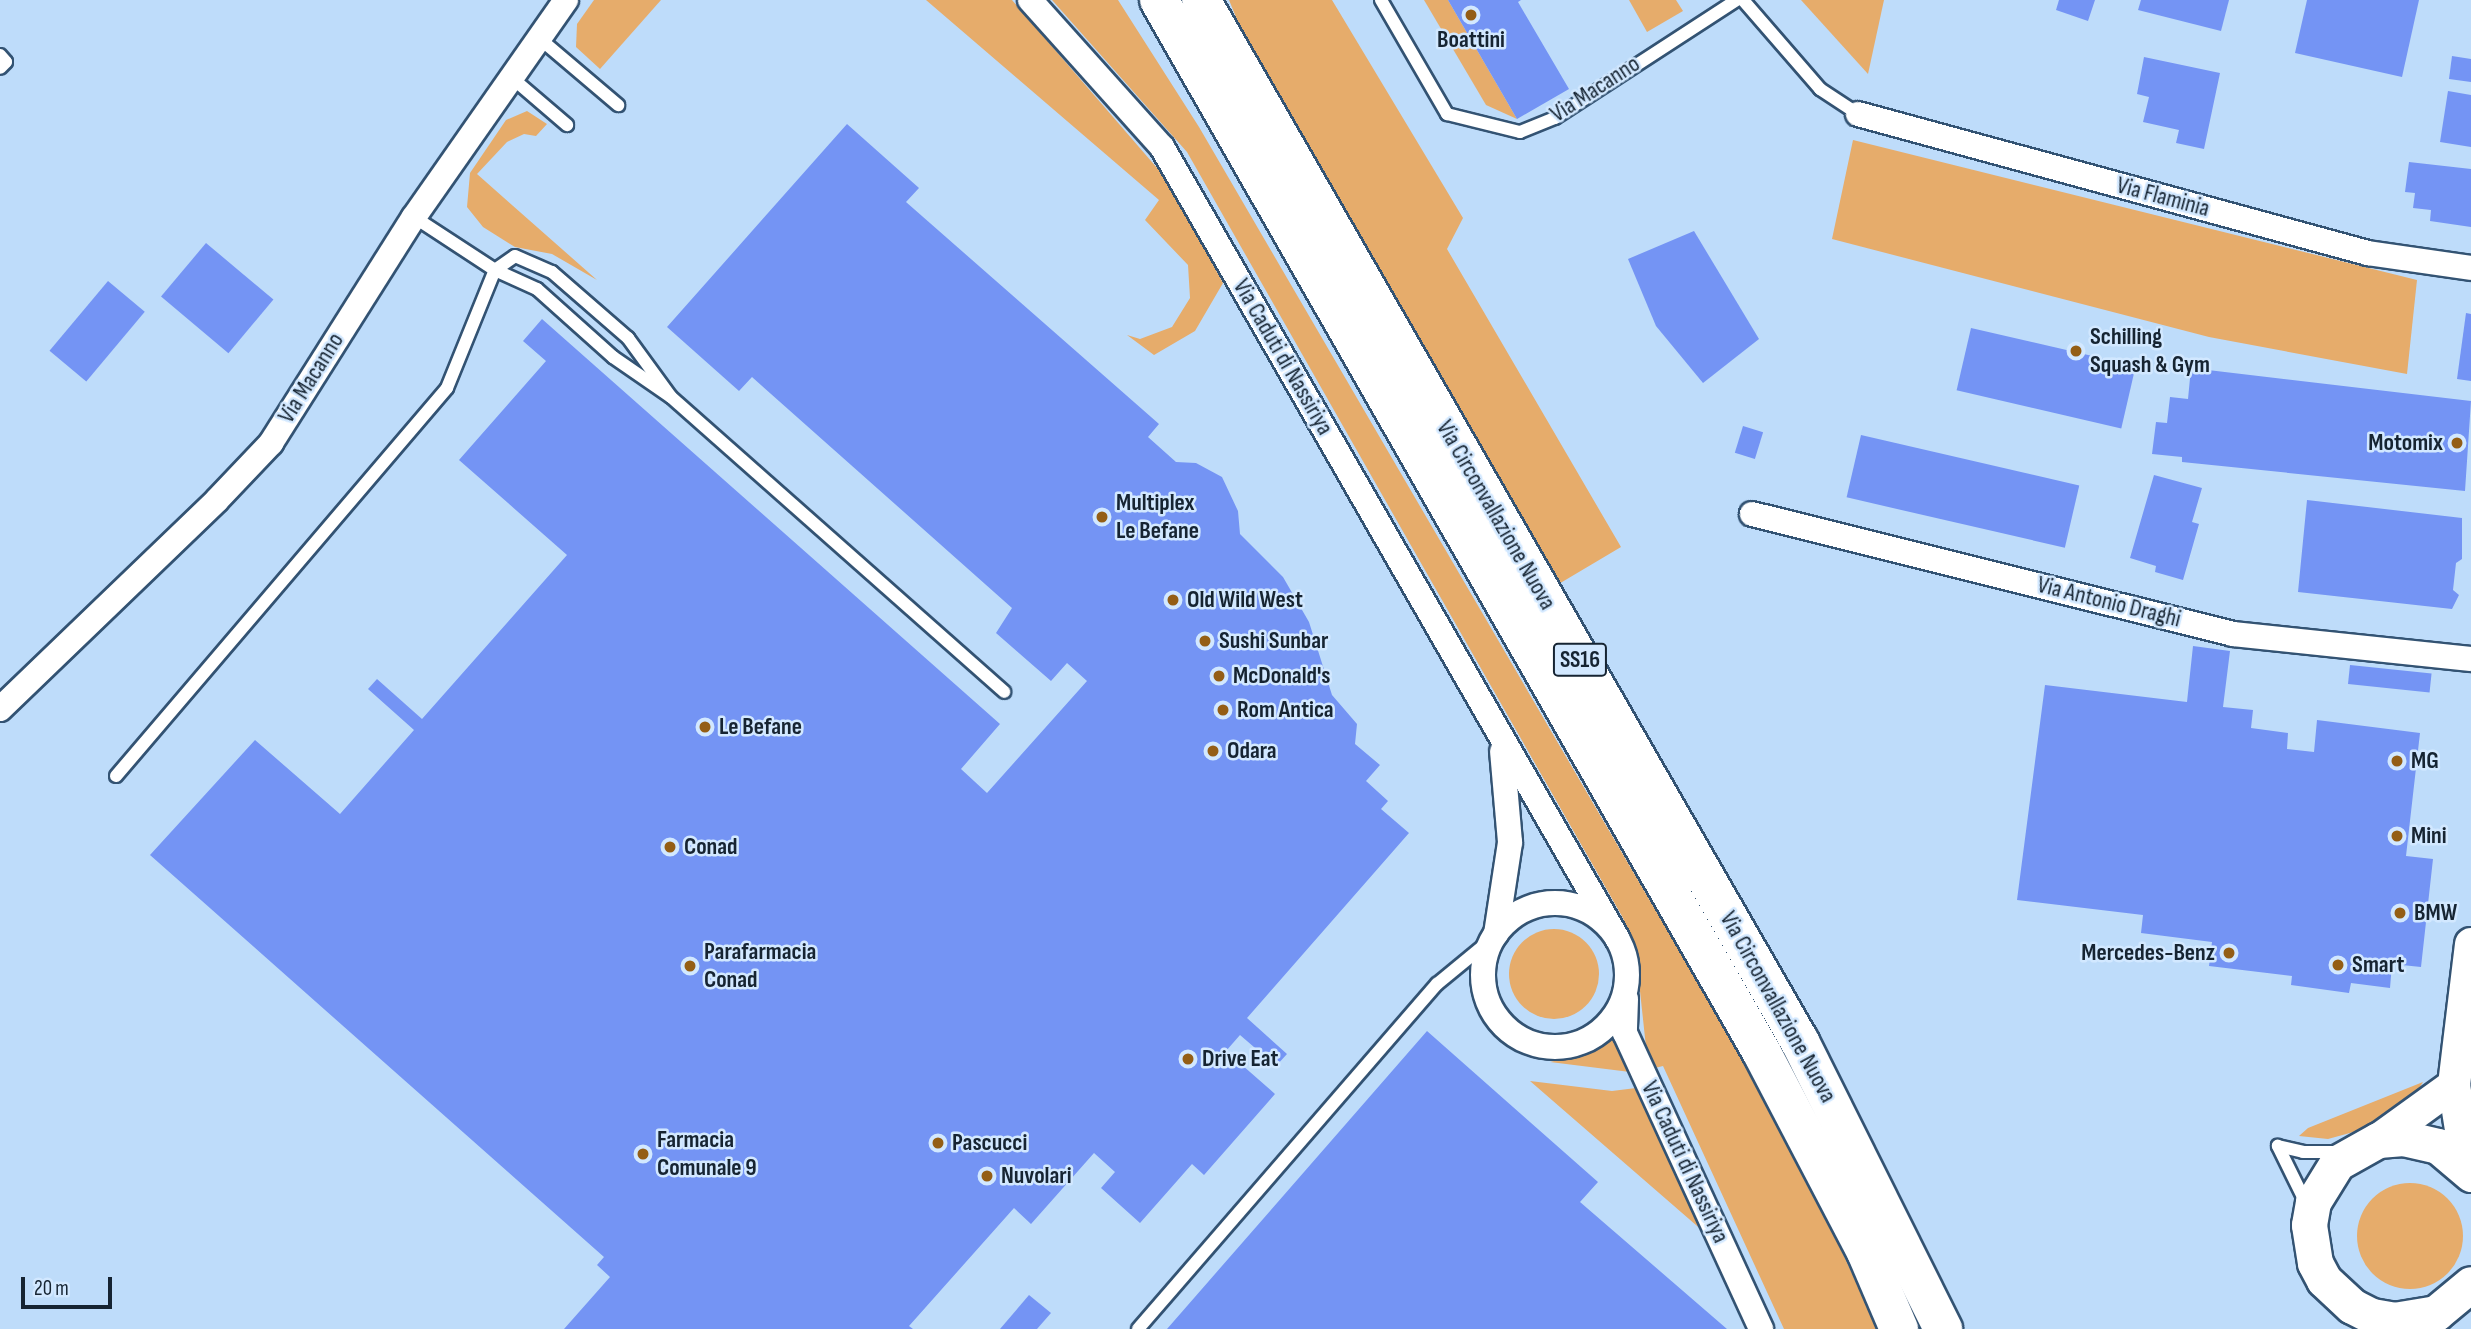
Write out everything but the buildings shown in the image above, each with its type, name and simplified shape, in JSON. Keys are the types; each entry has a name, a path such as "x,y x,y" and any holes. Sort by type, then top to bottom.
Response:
{"main road":[{"name":"Via Circonvallazione Nuova","path":"1159,0 1762,1053 1867,1252 1899,1329"},
{"name":"Via Circonvallazione Nuova","path":"1201,0 1800,1042 1943,1329"},
{"path":"2353,1329 2337,1294 2315,1263 2309,1225 2322,1181 2367,1144 2421,1140 2438,1146 2470,1171"},
{"path":"2337,1294 2372,1316 2394,1320 2436,1313 2462,1301"}],"street":[{"name":"Via Macanno","path":"0,709 218,500 271,443 414,217 566,0"},
{"name":"Via Caduti di Nassiriya","path":"1030,0 1161,147 1617,938 1627,963 1625,1033 1761,1329"},
{"name":"Via Flaminia","path":"1858,114 2368,253 2471,268"},
{"name":"Via Antonio Draghi","path":"1752,514 2233,634 2471,659"},
{"name":"Via Caduti di Nassiriya","path":"1501,740 1510,842 1494,936 1483,970 1486,997 1505,1028 1532,1044 1559,1048 1590,1040 1614,1018 1626,991"},
{"name":"Via Caduti di Nassiriya","path":"1494,936 1522,911 1556,903 1591,912 1617,938"},
{"path":"2470,1171 2454,1085 2471,944"},
{"path":"2367,1144 2454,1085"}],"lane":[{"name":"Via Macanno","path":"1381,0 1447,114 1520,132 1555,118 1737,0"},
{"path":"1743,0 1820,89 1858,114"},
{"path":"539,38 618,105"},
{"path":"0,55 6,62 0,68"},
{"path":"511,77 567,125"},
{"path":"414,217 495,270 537,289 613,357 671,397 1004,692"},
{"path":"117,776 447,388 495,270 515,256 552,272 628,338 671,397"},
{"path":"1138,1329 1437,984 1494,936"},
{"path":"2309,1225 2298,1179 2278,1146 2331,1153 2367,1144"}],"shaded area":[{"path":"594,0 661,0 600,69 576,47 577,24"},
{"path":"926,0 1012,0 1164,176 1223,283 1195,331 1154,355 1127,335 1140,339 1172,327 1190,298 1188,265 1145,220 1159,200"},
{"path":"1052,0 1118,0 1199,127 1741,1057 1824,1213 1878,1329 1784,1329 1663,1066 1655,1068 1646,1047 1636,954 1623,918 1187,152"},
{"path":"1229,0 1332,0 1463,218 1447,249 1621,547 1557,585 1247,44"},
{"path":"1424,0 1448,0 1517,119 1486,105"},
{"path":"1629,0 1676,0 1683,11 1647,32"},
{"path":"1801,0 1884,0 1868,74"},
{"path":"527,111 547,124 536,136 524,134 507,142 477,174 597,280 552,254 515,247 483,227 467,207 470,173 506,120"},
{"path":"1853,140 2417,280 2407,374 2209,337 1832,239"},
{"path":"1554,929 1571,933 1586,942 1595,957 1599,974 1595,991 1586,1006 1571,1015 1554,1019 1537,1015 1522,1006 1513,991 1509,974 1513,957 1522,942 1537,933"},
{"path":"1612,1036 1630,1072 1550,1062 1587,1053"},
{"path":"1530,1081 1612,1091 1636,1088 1704,1232"},
{"path":"2423,1082 2415,1095 2368,1128 2328,1139 2299,1136 2308,1128"},
{"path":"2410,1183 2430,1187 2448,1198 2459,1216 2463,1236 2459,1256 2448,1274 2430,1285 2410,1289 2390,1285 2372,1274 2361,1256 2357,1236 2361,1216 2372,1198 2390,1187"}],"place":[{"name":"Boattini","path":"1471,15"},
{"name":"Schilling Squash & Gym","path":"2076,351"},
{"name":"Motomix","path":"2457,443"},
{"name":"Multiplex Le Befane","path":"1102,517"},
{"name":"Old Wild West","path":"1173,600"},
{"name":"Sushi Sunbar","path":"1205,641"},
{"name":"McDonald's","path":"1219,676"},
{"name":"Rom Antica","path":"1223,710"},
{"name":"Le Befane","path":"705,727"},
{"name":"Odara","path":"1213,751"},
{"name":"MG","path":"2397,761"},
{"name":"Mini","path":"2397,836"},
{"name":"Conad","path":"670,847"},
{"name":"BMW","path":"2400,913"},
{"name":"Mercedes-Benz","path":"2229,953"},
{"name":"Smart","path":"2338,965"},
{"name":"Parafarmacia Conad","path":"690,966"},
{"name":"Drive Eat","path":"1188,1059"},
{"name":"Pascucci","path":"938,1143"},
{"name":"Farmacia Comunale 9","path":"643,1154"},
{"name":"Nuvolari","path":"987,1176"}]}
